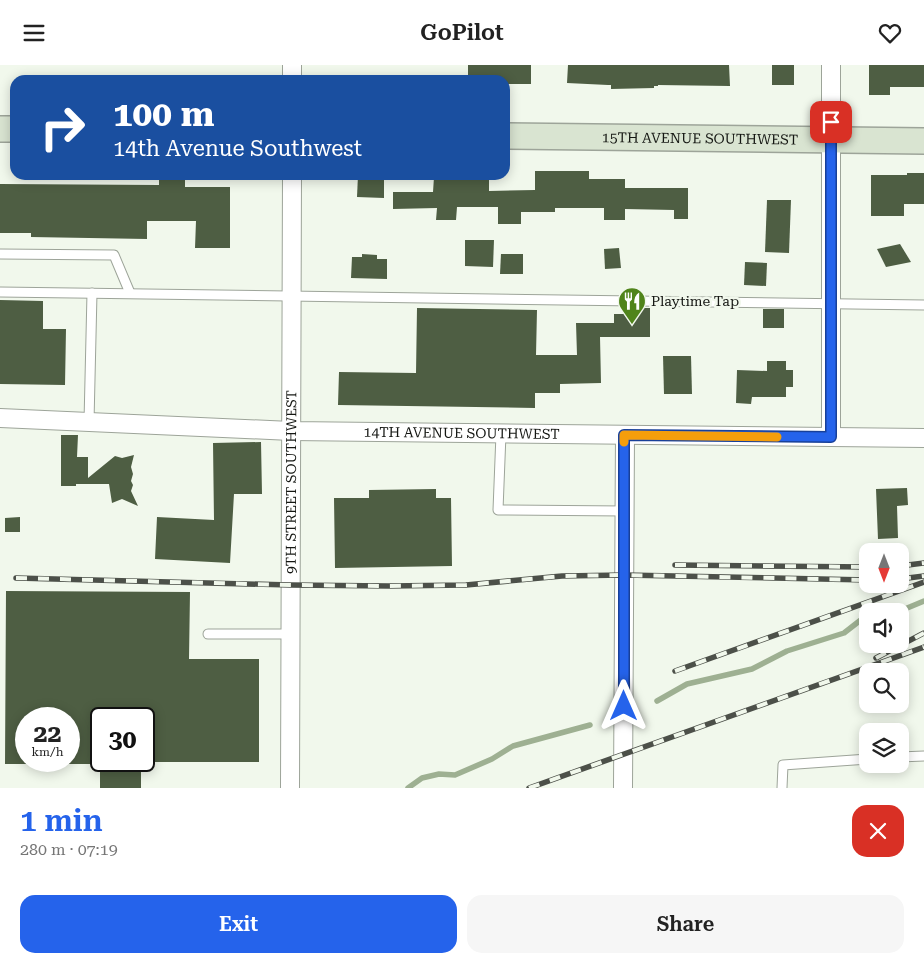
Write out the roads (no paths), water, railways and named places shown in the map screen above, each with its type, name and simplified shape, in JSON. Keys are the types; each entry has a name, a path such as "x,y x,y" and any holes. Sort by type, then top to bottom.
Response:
{"main road":[{"name":"15TH AVENUE SOUTHWEST","path":"510,136 924,141"}],"street":[{"path":"831,65 831,437"},
{"name":"9TH STREET SOUTHWEST","path":"290,788 292,180"},
{"name":"14TH AVENUE SOUTHWEST","path":"0,418 291,431 924,438"},
{"path":"623,788 624,435"}],"lane":[{"path":"1,256 114,255 130,293"},
{"path":"0,292 924,305"},
{"path":"89,422 92,293"},
{"path":"501,434 498,510 624,511"},
{"path":"208,634 290,634"},
{"path":"909,757 924,756"},
{"path":"782,788 783,765 859,760"}],"waterway":[{"path":"909,607 924,601"},
{"path":"657,701 687,684 752,669 787,651 844,633 859,621"},
{"path":"408,788 422,778 439,774 455,775 492,759 513,746 590,725"}],"railway":[{"path":"909,565 924,563"},
{"path":"675,565 859,567"},
{"path":"16,578 389,586 466,585 562,576 624,575 859,580"},
{"path":"909,578 924,576"},
{"path":"675,671 924,582"},
{"path":"876,658 924,633"},
{"path":"529,788 924,647"}],"place":[{"name":"Playtime Tap","path":"632,325"}]}
